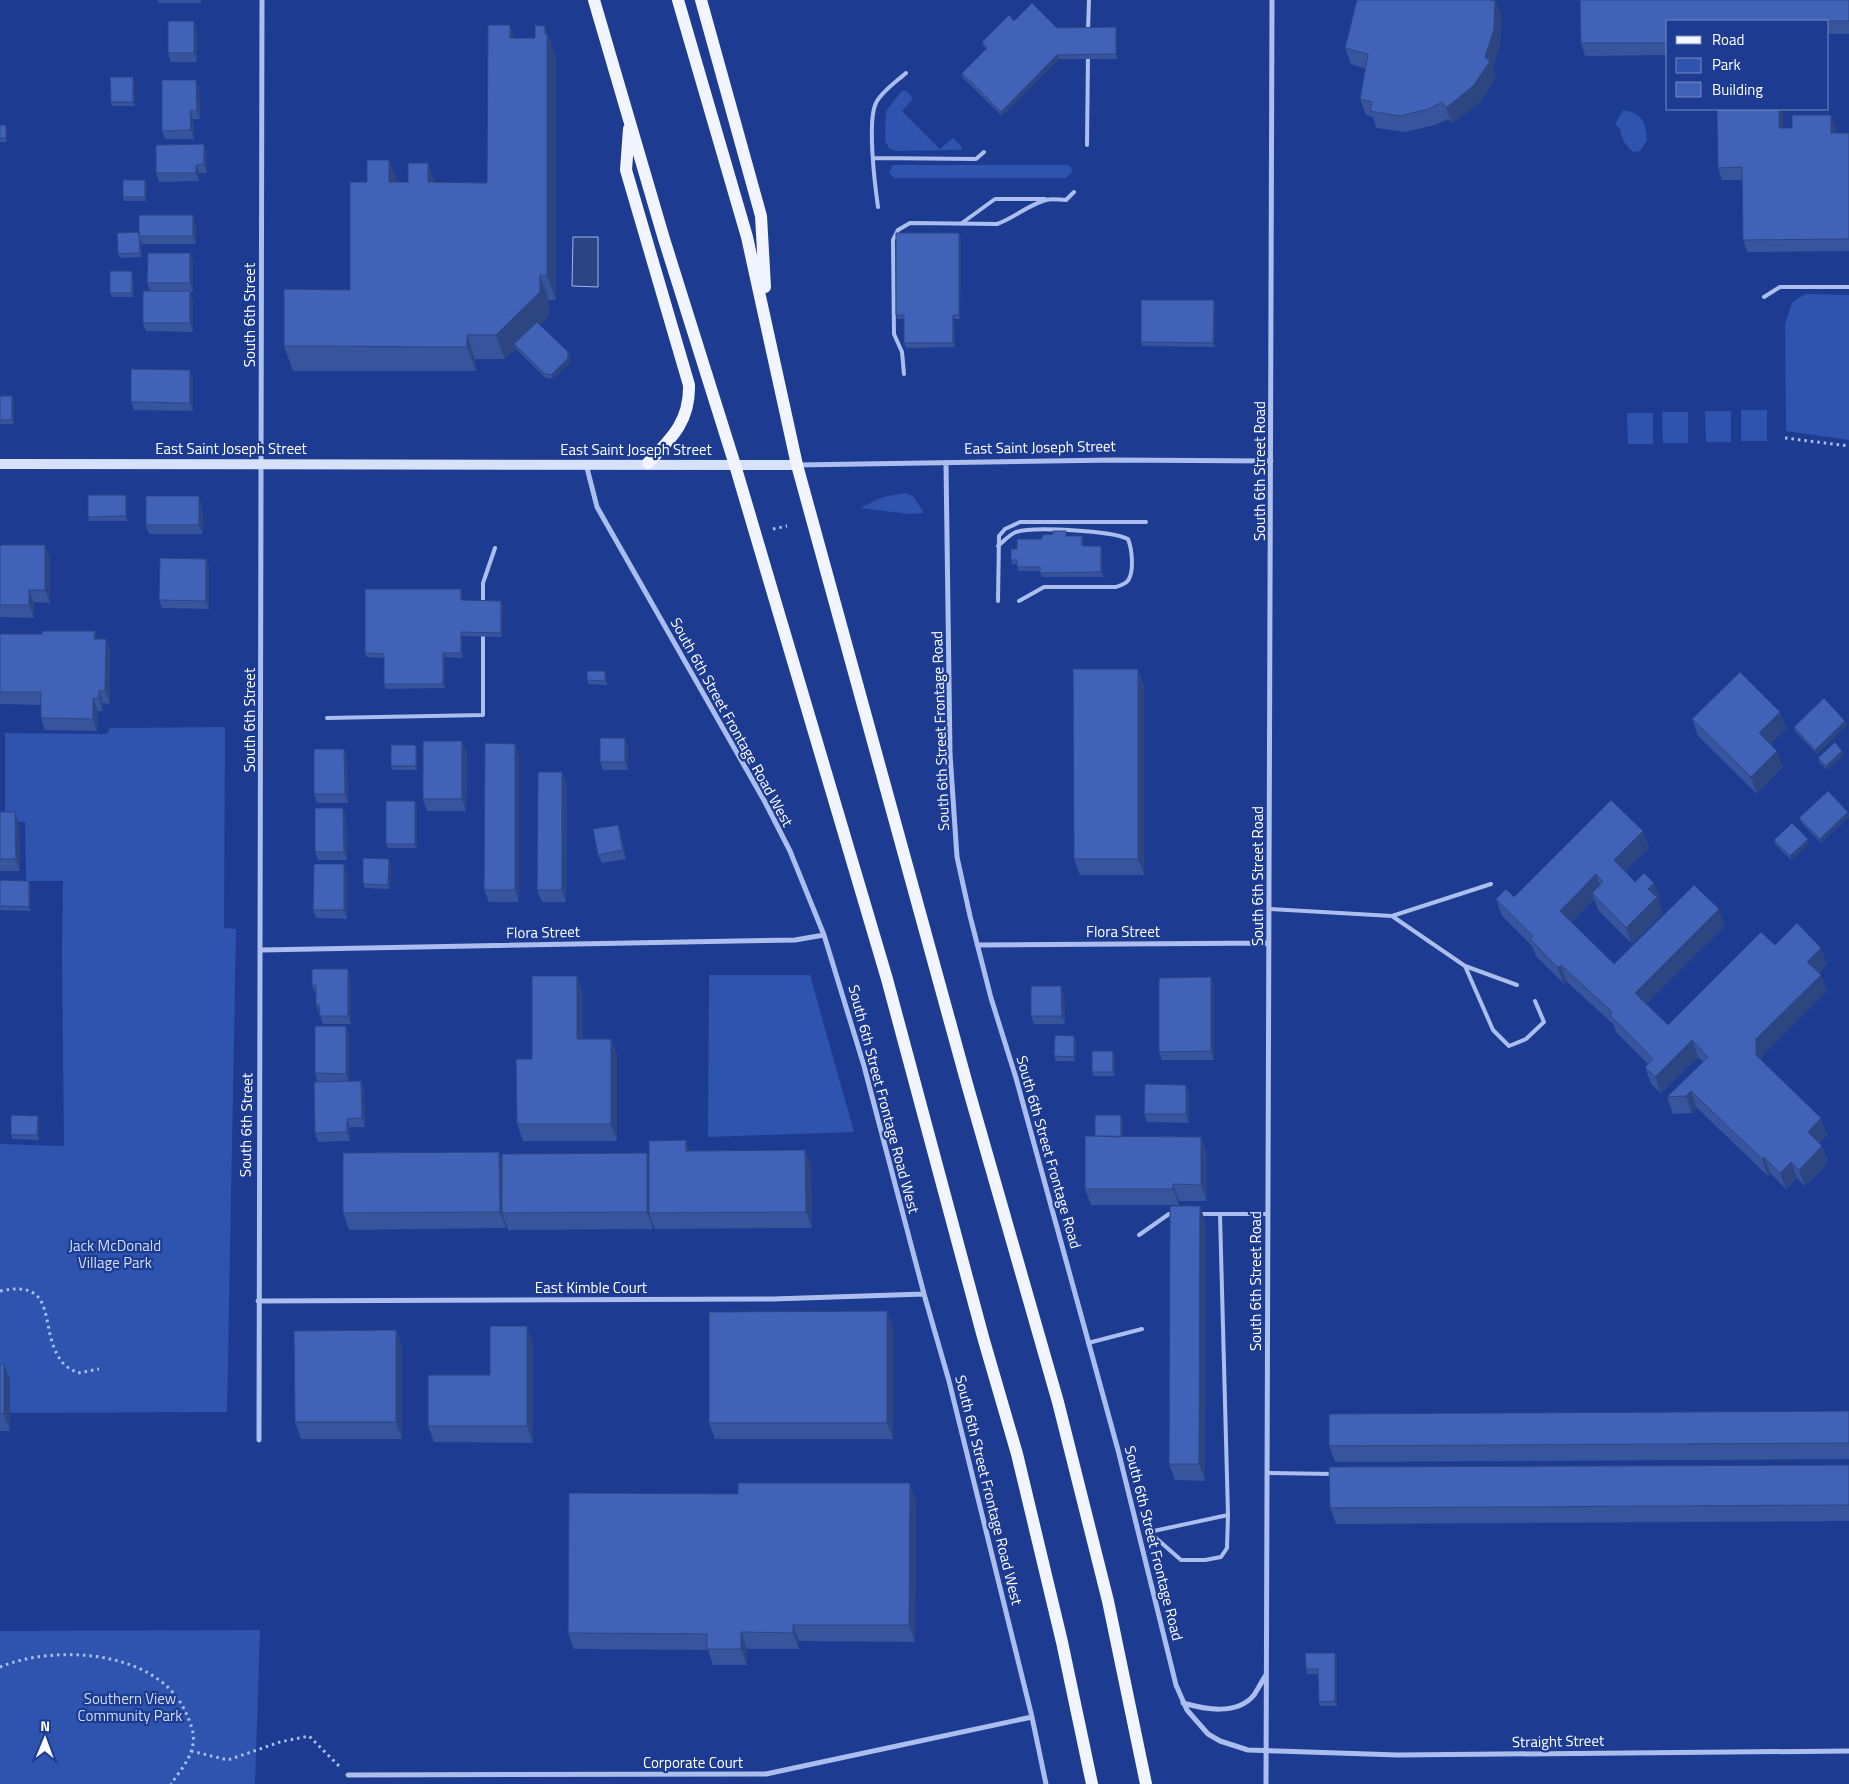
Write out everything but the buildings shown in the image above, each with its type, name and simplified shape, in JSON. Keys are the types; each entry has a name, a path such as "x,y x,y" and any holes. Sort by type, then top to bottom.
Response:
{"main road":[{"path":"594,0 605,42 735,465 888,979 981,1328 1017,1454 1064,1651 1092,1784"},
{"path":"678,0 747,237 797,465 967,1084 1058,1402 1108,1601 1146,1784"},
{"path":"701,0 761,216 766,319"},
{"path":"630,119 626,170 690,384 690,400 686,416 668,442 648,463"}],"street":[{"name":"South 6th Street","path":"259,1440 262,463 260,172 262,0"},
{"name":"South 6th Street Road","path":"1266,1751 1272,0"},
{"name":"East Saint Joseph Street","path":"0,464 648,463 797,465 1114,460 1271,461"},
{"name":"South 6th Street Frontage Road West","path":"586,464 597,506 765,802 790,852 824,935 864,1066 924,1294 952,1390 1032,1717 1046,1784"},
{"name":"South 6th Street Frontage Road","path":"946,464 950,754 953,810 957,856 978,945 1140,1533 1176,1685 1183,1703 1193,1720 1208,1734 1220,1741 1248,1750 1266,1751"},
{"name":"Flora Street","path":"261,950 795,940 824,935"},
{"name":"Flora Street","path":"978,945 1269,943"},
{"name":"East Kimble Court","path":"258,1301 763,1300 924,1294"},
{"path":"1183,1703 1227,1709 1238,1706 1253,1697 1266,1674"},
{"name":"Corporate Court","path":"348,1775 766,1774 1032,1717"},
{"name":"Straight Street","path":"1266,1751 1398,1755 1849,1750"},
{"path":"1266,1751 1266,1784"}],"lane":[{"path":"1088,39 1089,0"},
{"path":"1087,145 1088,48"},
{"path":"878,208 873,112 876,101 906,73"},
{"path":"874,158 976,159 984,152"},
{"path":"960,224 995,199 1066,200 1074,192"},
{"path":"904,374 902,352 894,334 893,240 898,230 910,223 997,224 1010,220 1025,209 1047,200"},
{"path":"1764,297 1780,287 1849,287"},
{"path":"998,601 998,546 999,536 1005,528 1020,522 1146,522"},
{"path":"998,546 1011,534 1019,531 1089,531 1119,534 1128,539 1131,546 1131,573 1129,580 1124,584 1116,587 1044,587 1019,601"},
{"path":"483,611 483,582 495,548"},
{"path":"327,718 483,715 483,630"},
{"path":"1269,910 1392,916 1491,884"},
{"path":"1392,916 1465,966 1517,985"},
{"path":"1465,966 1493,1030 1509,1046 1526,1039 1544,1022 1536,1001"},
{"path":"1140,1235 1169,1214 1178,1214"},
{"path":"1195,1214 1268,1214"},
{"path":"1148,1532 1181,1560 1205,1560 1221,1557 1227,1548 1228,1515 1220,1214"},
{"path":"1088,1343 1142,1329"},
{"path":"1267,1474 1336,1474"},
{"path":"1140,1533 1228,1515"}],"path":[{"path":"1785,438 1849,446"},
{"path":"773,529 787,526"},
{"path":"0,1291 28,1289 35,1293 45,1309 46,1324 54,1351 63,1364 78,1373 99,1369"},
{"path":"0,1667 35,1657 68,1654 114,1660 155,1678 166,1686 183,1707 194,1736 191,1751 171,1784"},
{"path":"191,1751 228,1760 280,1742 309,1736 348,1775"}],"green space":[{"path":"902,91 907,91 913,99 902,111 940,149 953,138 962,147 961,150 896,151 889,148 885,141 886,111"},
{"path":"1623,110 1639,116 1644,124 1647,140 1640,151 1633,152 1628,147 1620,129 1615,124"},
{"path":"893,165 1067,165 1071,167 1072,172 1066,178 894,178 889,172"},
{"path":"1805,294 1849,295 1849,440 1786,431 1785,324 1792,303"},
{"path":"1741,410 1767,410 1767,441 1741,441"},
{"path":"1705,411 1731,411 1731,442 1706,442"},
{"path":"1662,412 1688,412 1688,443 1663,443"},
{"path":"1627,413 1653,413 1653,444 1628,444"},
{"path":"905,493 913,496 924,513 910,514 860,508 883,497"},
{"name":"Jack McDonald Village Park","path":"225,727 224,928 236,929 227,1412 0,1413 0,1144 64,1146 63,881 26,881 25,822 5,821 5,733 107,734 110,728"},
{"path":"709,975 810,975 854,1132 708,1137"},
{"name":"Southern View Community Park","path":"260,1630 255,1784 0,1784 0,1631"}],"shaded area":[{"path":"573,237 598,237 598,287 572,286"}]}
